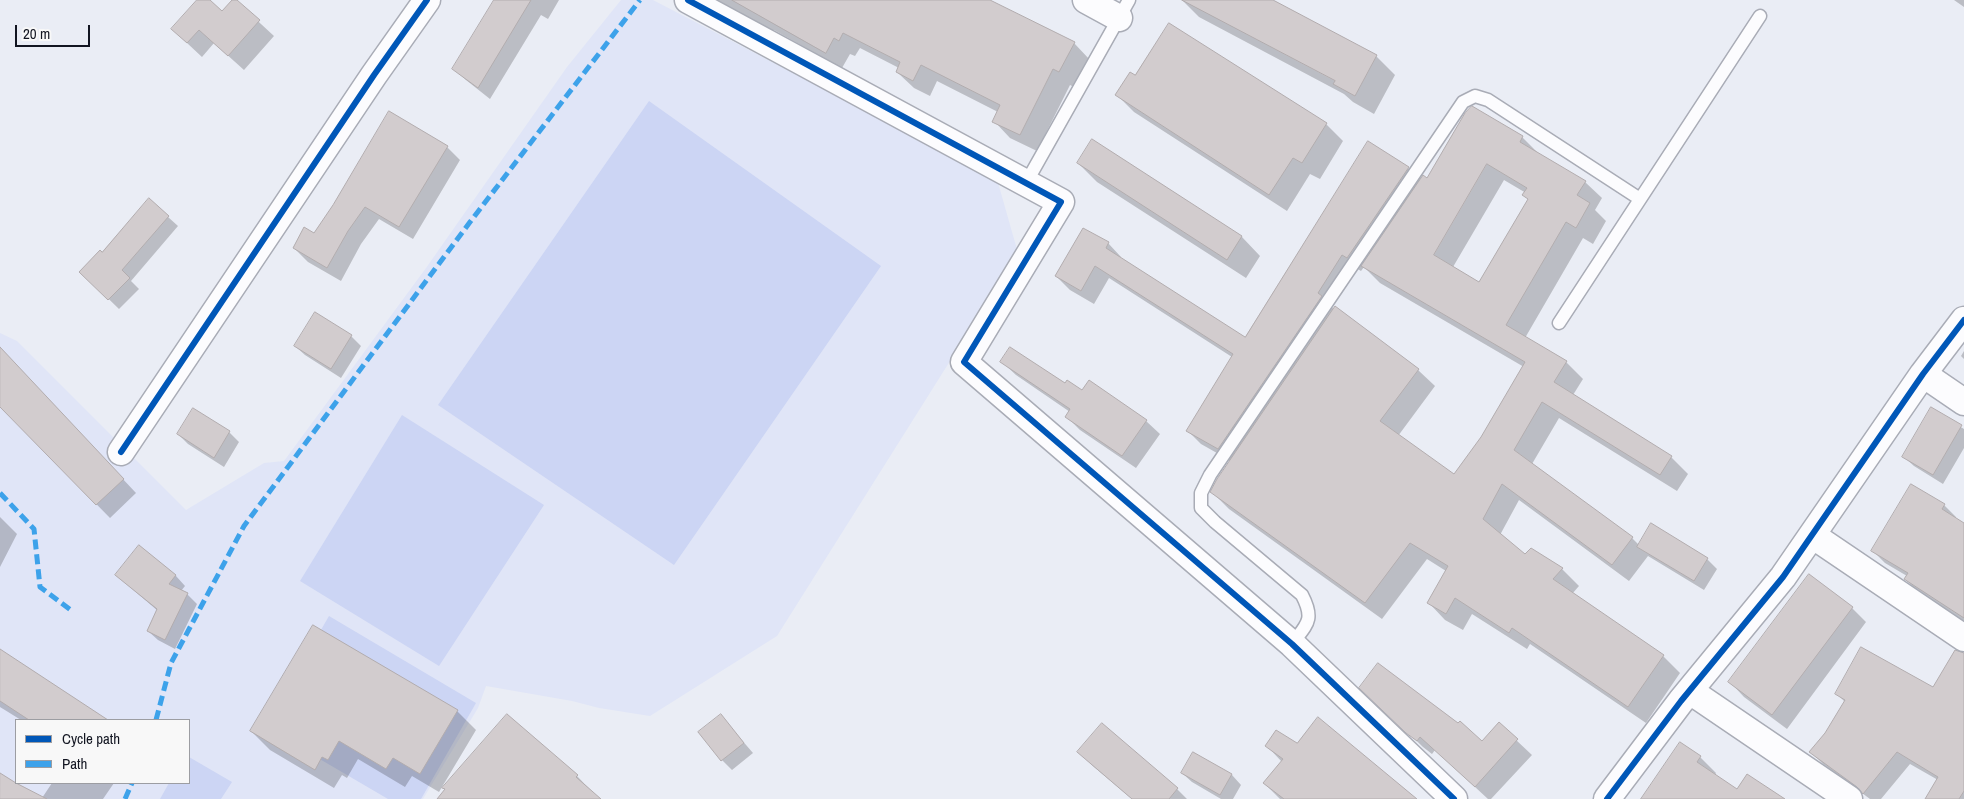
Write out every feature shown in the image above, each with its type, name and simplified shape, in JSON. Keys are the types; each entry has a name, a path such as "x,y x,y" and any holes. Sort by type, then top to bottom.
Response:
{"street":[{"path":"121,452 374,75 427,0"},
{"path":"688,0 1061,202 964,362 1292,644 1454,799"},
{"path":"1086,0 1124,9"},
{"path":"1607,799 1690,691 1783,576 1923,374 1964,320"},
{"path":"1923,374 1964,402"},
{"path":"1812,535 1964,638"},
{"path":"1690,691 1849,799"}],"lane":[{"path":"1026,183 1124,9"},
{"path":"1559,323 1760,16"},
{"path":"1292,644 1309,621 1309,608 1302,595 1201,508 1201,493 1210,476 1463,102 1475,96 1488,100 1640,199"}],"shaded area":[{"path":"621,0 653,0 997,179 1018,253 777,636 650,716 486,686 478,708 423,799 0,799 0,333 17,341 186,510 264,463 284,461 426,268 567,67"},
{"path":"649,101 881,266 674,565 438,405"},
{"path":"402,415 544,505 439,666 300,581"},
{"path":"329,616 476,703 421,799 388,799 265,727"},
{"path":"190,758 232,782 221,799 160,799 168,784 190,784"}],"building":[{"path":"197,0 210,0 222,11 232,0 237,0 260,20 228,56 199,30 187,43 171,29"},
{"path":"494,0 531,0 478,88 452,69"},
{"path":"732,0 990,0 1075,42 1059,72 1053,69 1020,135 992,122 1000,105 921,65 913,81 896,72 900,62 843,33 839,41 834,38 826,53"},
{"path":"1182,0 1273,0 1377,55 1355,96 1333,84 1335,81"},
{"path":"1169,23 1327,123 1302,163 1293,158 1269,195 1115,95 1130,72 1135,75"},
{"path":"1472,106 1523,136 1520,142 1586,181 1577,195 1590,203 1576,228 1566,222 1506,325 1567,361 1554,382 1672,456 1660,475 1542,402 1514,450 1633,537 1612,565 1502,484 1483,519 1525,554 1531,548 1563,568 1553,579 1664,655 1628,707 1512,628 1509,633 1455,598 1446,614 1427,603 1448,566 1410,543 1365,603 1210,492 1335,306 1419,369 1380,421 1454,474 1481,437 1525,362 1361,266 1423,175 1427,178 1465,113","holes":["1487,164 1527,188 1522,195 1528,199 1479,282 1434,255"]},
{"path":"389,111 448,146 399,227 365,207 348,231 327,268 293,248 304,227 314,233 333,205"},
{"path":"1092,139 1242,236 1227,260 1077,163"},
{"path":"1368,141 1409,167 1347,258 1342,255 1318,293 1322,296 1218,449 1186,431 1233,354 1095,266 1081,291 1055,276 1083,228 1109,242 1106,248 1245,337"},
{"path":"149,198 169,216 122,270 130,278 108,300 79,272 100,250 102,252"},
{"path":"315,312 352,335 331,369 294,346"},
{"path":"0,347 124,479 96,505 0,407"},
{"path":"1010,347 1065,383 1067,380 1082,390 1089,380 1147,420 1122,456 1065,417 1070,409 1000,362"},
{"path":"1931,407 1962,425 1933,475 1902,457"},
{"path":"193,408 230,431 214,458 177,434"},
{"path":"1911,484 1945,504 1942,509 1964,523 1964,618 1904,579 1908,573 1871,551"},
{"path":"1651,523 1708,558 1694,581 1637,547"},
{"path":"139,545 176,575 169,584 188,593 165,640 147,631 157,609 115,575"},
{"path":"1809,574 1853,607 1772,715 1728,682"},
{"path":"313,625 458,710 420,774 393,758 386,769 339,741 328,760 322,757 315,770 250,731"},
{"path":"1861,647 1933,687 1955,650 1964,653 1964,791 1959,799 1925,799 1938,777 1897,752 1863,794 1857,787 1809,752 1825,733 1845,700 1835,694"},
{"path":"0,649 106,719 27,719 0,701"},
{"path":"1378,663 1458,723 1460,721 1482,741 1499,722 1518,739 1475,787 1420,737 1417,741 1406,733 1359,688"},
{"path":"507,714 578,775 576,777 601,799 437,799 445,789 442,788"},
{"path":"721,714 744,743 721,761 698,732"},
{"path":"1318,717 1417,799 1284,799 1263,783 1283,759 1265,746 1276,730 1297,743"},
{"path":"1102,723 1178,788 1169,799 1132,799 1077,752"},
{"path":"1680,742 1701,756 1697,762 1737,789 1747,774 1785,799 1641,799"},
{"path":"1193,752 1232,774 1220,795 1181,773"},
{"path":"0,773 15,784 47,799 0,799"}],"marked path":[{"path":"156,719 171,663 244,526 470,222 640,0"},
{"path":"0,493 34,529 40,587 72,611"},
{"path":"125,799 132,784"}],"cycle path":[{"path":"121,452 374,75 427,0"},
{"path":"688,0 1061,202 964,362 1292,644 1454,799"},
{"path":"1607,799 1681,701 1783,577 1923,374 1964,320"}]}
